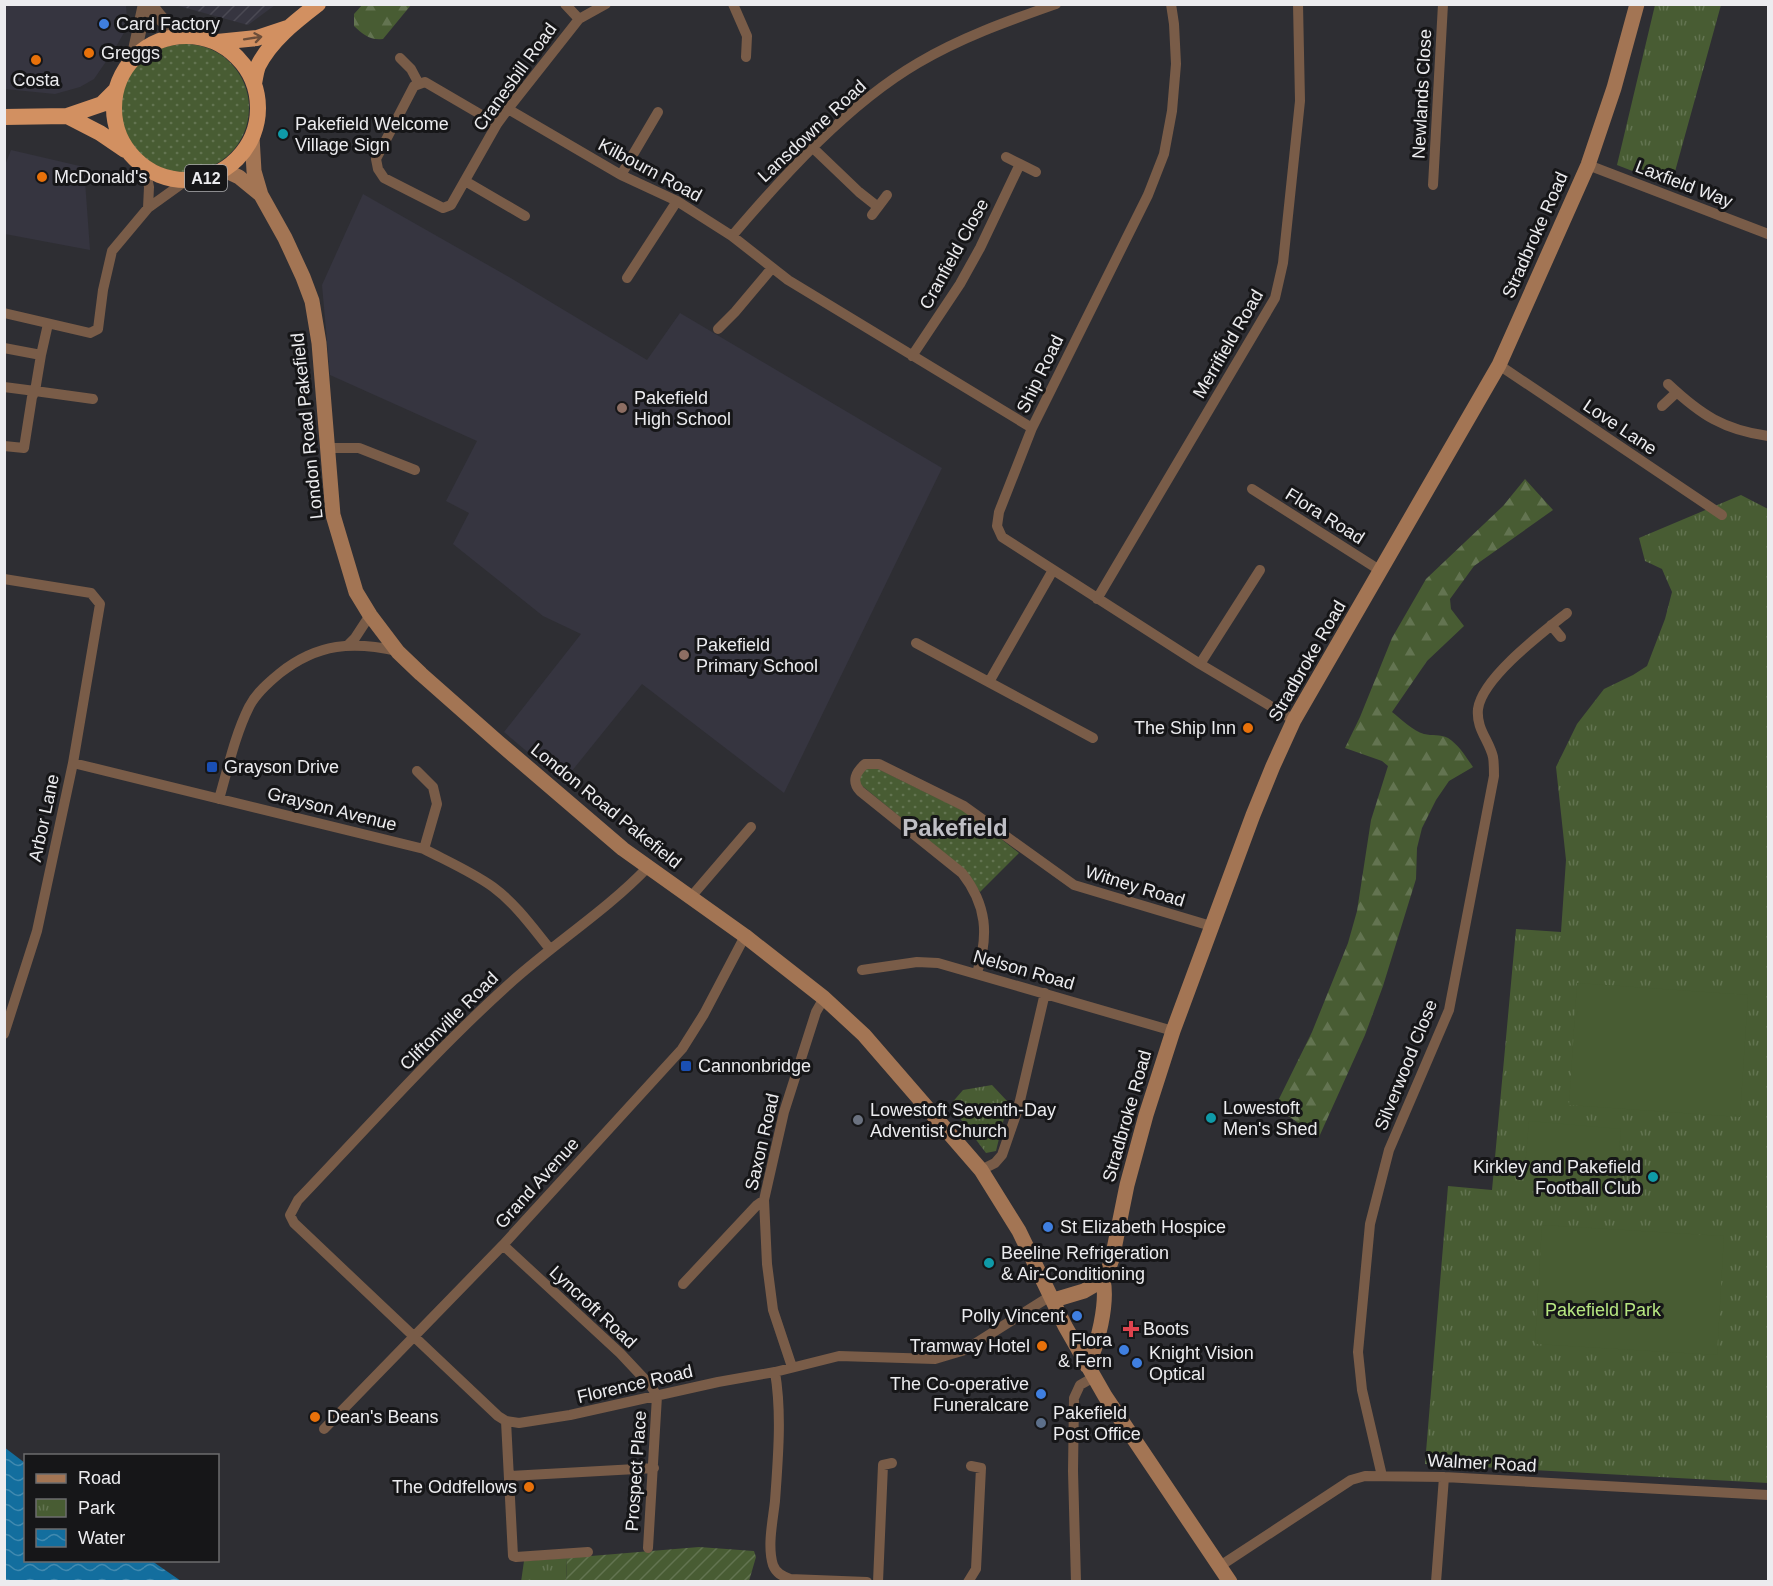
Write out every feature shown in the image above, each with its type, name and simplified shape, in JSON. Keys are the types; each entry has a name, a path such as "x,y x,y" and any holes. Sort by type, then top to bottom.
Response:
{"highway":[{"name":"A12","path":"67,116 100,133 129,153 145,168 165,177 187,180 206,177 224,170 241,155 252,137 257,120 258,102 255,84 257,66 288,28 318,4"},
{"name":"A12","path":"217,42 258,38 288,28"},
{"name":"A12","path":"129,153 120,139 115,123 116,91 122,74 147,46 165,38 184,35 217,42 233,52 246,67 255,84"},
{"name":"A12","path":"4,117 67,116 102,104 116,91"}],"main road":[{"name":"Stradbroke Road","path":"1091,1371 1106,1292 1103,1280 1112,1259 1127,1185 1146,1115 1211,926 1273,766 1294,720 1499,365 1588,165 1614,88 1635,5"},
{"path":"252,137 254,171 261,195"},
{"path":"224,170 239,177 261,195"},
{"name":"London Road Pakefield","path":"261,195 290,248 312,301 319,343 333,515 356,592 370,615 398,652 498,742 648,867 745,936 824,998 864,1035 981,1170 1019,1231 1091,1371 1230,1581"},
{"path":"1053,1297 1084,1292 1103,1280"}],"street":[{"path":"133,59 145,4"},
{"path":"150,4 169,28 184,35"},
{"path":"565,4 579,19"},
{"name":"Cranesbill Road","path":"420,84 414,86 376,159 378,169 384,178 443,208 451,205 497,124 579,19 606,4"},
{"path":"733,4 747,36 746,57"},
{"name":"Lansdowne Road","path":"732,236 773,188 813,148 867,99 917,63 991,26 1056,4"},
{"name":"Ship Road","path":"1171,4 1176,64 1172,111 1164,154 1148,195 1032,428 999,512 997,526 1002,537 1200,664 1294,720"},
{"name":"Merrifield Road","path":"1097,599 1275,298 1283,263 1300,101 1298,4"},
{"name":"Newlands Close","path":"1433,185 1443,4"},
{"path":"400,58 411,69 420,84 425,82 497,124"},
{"name":"Kilbourn Road","path":"508,109 621,175 677,201 732,236 772,268 1032,428"},
{"path":"621,175 658,112"},
{"path":"813,148 859,192 875,211 887,195"},
{"path":"1006,157 1036,172"},
{"name":"Cranfield Close","path":"912,356 960,284 1020,164"},
{"name":"Laxfield Way","path":"1588,165 1767,230"},
{"path":"145,168 149,187 148,208"},
{"path":"4,313 90,333 98,329 103,290 112,251 148,208 187,180"},
{"path":"465,181 525,216"},
{"path":"627,278 677,201"},
{"path":"718,329 772,268"},
{"path":"4,446 24,448 32,397 48,324"},
{"path":"4,348 41,355"},
{"name":"Love Lane","path":"1499,365 1722,515"},
{"path":"4,387 93,399"},
{"path":"1662,406 1673,388 1707,417 1742,432 1768,436"},
{"path":"327,448 359,448 416,470"},
{"name":"Flora Road","path":"1252,489 1381,571"},
{"path":"989,682 1053,570"},
{"path":"1200,664 1260,570"},
{"name":"Arbor Lane","path":"4,579 91,593 100,604 73,763 37,931 4,1034"},
{"name":"Silverwood Close","path":"1382,1476 1362,1390 1358,1352 1370,1224 1389,1150 1440,1035 1453,992 1494,776 1493,756 1481,733 1478,710 1484,693 1494,676 1567,613"},
{"path":"348,645 370,615"},
{"path":"1551,625 1561,637"},
{"path":"916,643 1093,738"},
{"path":"219,799 239,729 250,704 268,683 288,666 311,653 348,645 375,646 398,652"},
{"name":"Witney Road","path":"977,973 984,952 985,930 972,885 962,873 860,791 854,779 859,769 865,764 873,762 879,764 964,806 1074,885 1211,926"},
{"name":"Grayson Avenue","path":"73,763 424,849 468,871 495,888 550,949"},
{"path":"417,771 433,787 437,804 424,849"},
{"path":"690,898 751,827"},
{"name":"Cliftonville Road","path":"414,1337 294,1223 290,1215 298,1200 476,1015 648,867"},
{"name":"Grand Avenue","path":"324,1429 503,1245 682,1049 704,1014 745,936"},
{"name":"Nelson Road","path":"862,970 917,962 938,963 1173,1031"},
{"path":"981,1170 995,1163 1002,1155 1018,1109 1045,993"},
{"name":"Saxon Road","path":"792,1367 773,1310 767,1264 764,1200 784,1112 816,1012 824,998"},
{"path":"683,1284 757,1204 764,1200"},
{"name":"Lyncroft Road","path":"503,1245 620,1353 651,1386 657,1396"},
{"name":"Florence Road","path":"506,1421 519,1424 570,1415 775,1372 839,1356 935,1359 949,1356 965,1350 1053,1297"},
{"path":"414,1337 506,1421 513,1556 588,1552"},
{"path":"1076,1581 1074,1398 1080,1385 1091,1371"},
{"path":"775,1372 778,1392 777,1466 771,1546 772,1564 776,1571 790,1579 867,1581"},
{"name":"Prospect Place","path":"648,1548 657,1396"},
{"path":"878,1581 883,1463"},
{"path":"510,1476 654,1467"},
{"path":"968,1581 976,1569 981,1467"},
{"name":"Walmer Road","path":"1220,1566 1351,1480 1365,1476 1444,1477 1768,1495"},
{"path":"1436,1581 1444,1477"}],"shaded area":[{"path":"5,4 126,5 127,20 125,31 94,79 80,87 55,94 5,89"},
{"path":"275,4 248,25 175,5"},
{"path":"11,150 84,167 90,250 5,234 5,165"},
{"name":"Pakefield High School","path":"363,194 509,277 647,360 680,313 942,468 784,793 642,684 563,782 504,732 581,634 543,616 453,544 469,513 446,501 477,441 330,375 322,285"}],"green space":[{"path":"363,4 411,5 383,39 375,39 360,32 354,26 354,14"},
{"path":"1655,5 1721,5 1671,186 1617,165"},
{"path":"185,44 209,49 230,63 244,84 249,108 244,132 230,153 209,167 185,172 161,167 140,153 126,132 121,108 126,84 140,63 161,49"},
{"path":"1525,479 1553,510 1474,566 1450,599 1451,609 1464,626 1427,661 1392,712 1411,728 1427,735 1448,738 1459,748 1473,767 1449,781 1436,800 1422,828 1417,848 1416,879 1383,986 1365,1035 1319,1137 1275,1107 1312,1032 1348,943 1357,911 1371,820 1388,766 1382,761 1345,748 1392,638 1426,579 1503,506"},
{"name":"Pakefield Park","path":"1741,495 1768,509 1768,1483 1425,1464 1448,1186 1492,1190 1516,929 1561,932 1566,860 1556,767 1577,724 1604,689 1647,666 1665,619 1672,592 1662,569 1645,561 1639,538"},
{"path":"874,767 968,813 1019,853 980,892 965,870 861,785 859,780 864,769"},
{"path":"1577,983 1748,995 1740,1117 1569,1105"},
{"path":"992,1085 1008,1102 996,1151 986,1153 950,1105 963,1090"},
{"path":"1529,1121 1621,1129 1616,1188 1524,1180"},
{"path":"1542,1225 1724,1236 1717,1355 1535,1344"},
{"path":"699,1547 754,1551 756,1557 749,1581 566,1582 567,1558"},
{"path":"567,1558 566,1581 521,1582 524,1561"}],"water":[{"path":"4,1447 24,1462 24,1562 153,1562 181,1581 5,1581"}],"place":[{"name":"Card Factory","path":"104,24"},
{"name":"Greggs","path":"89,53"},
{"name":"Costa","path":"36,60"},
{"name":"Pakefield Welcome Village Sign","path":"283,134"},
{"name":"McDonald's","path":"42,177"},
{"name":"Pakefield High School","path":"622,408"},
{"name":"Pakefield Primary School","path":"684,655"},
{"name":"The Ship Inn","path":"1248,728"},
{"name":"Grayson Drive","path":"212,767"},
{"name":"Cannonbridge","path":"686,1066"},
{"name":"Lowestoft Men's Shed","path":"1211,1118"},
{"name":"Lowestoft Seventh-Day Adventist Church","path":"858,1120"},
{"name":"Kirkley and Pakefield Football Club","path":"1653,1177"},
{"name":"St Elizabeth Hospice","path":"1048,1227"},
{"name":"Beeline Refrigeration & Air-Conditioning","path":"989,1263"},
{"name":"Polly Vincent","path":"1077,1316"},
{"name":"Boots","path":"1131,1329"},
{"name":"Tramway Hotel","path":"1042,1346"},
{"name":"Flora & Fern","path":"1124,1350"},
{"name":"Knight Vision Optical","path":"1137,1363"},
{"name":"The Co-operative Funeralcare","path":"1041,1394"},
{"name":"Dean's Beans","path":"315,1417"},
{"name":"Pakefield Post Office","path":"1041,1423"},
{"name":"The Oddfellows","path":"529,1487"}],"district":[{"name":"Pakefield","path":"955,828"}]}
